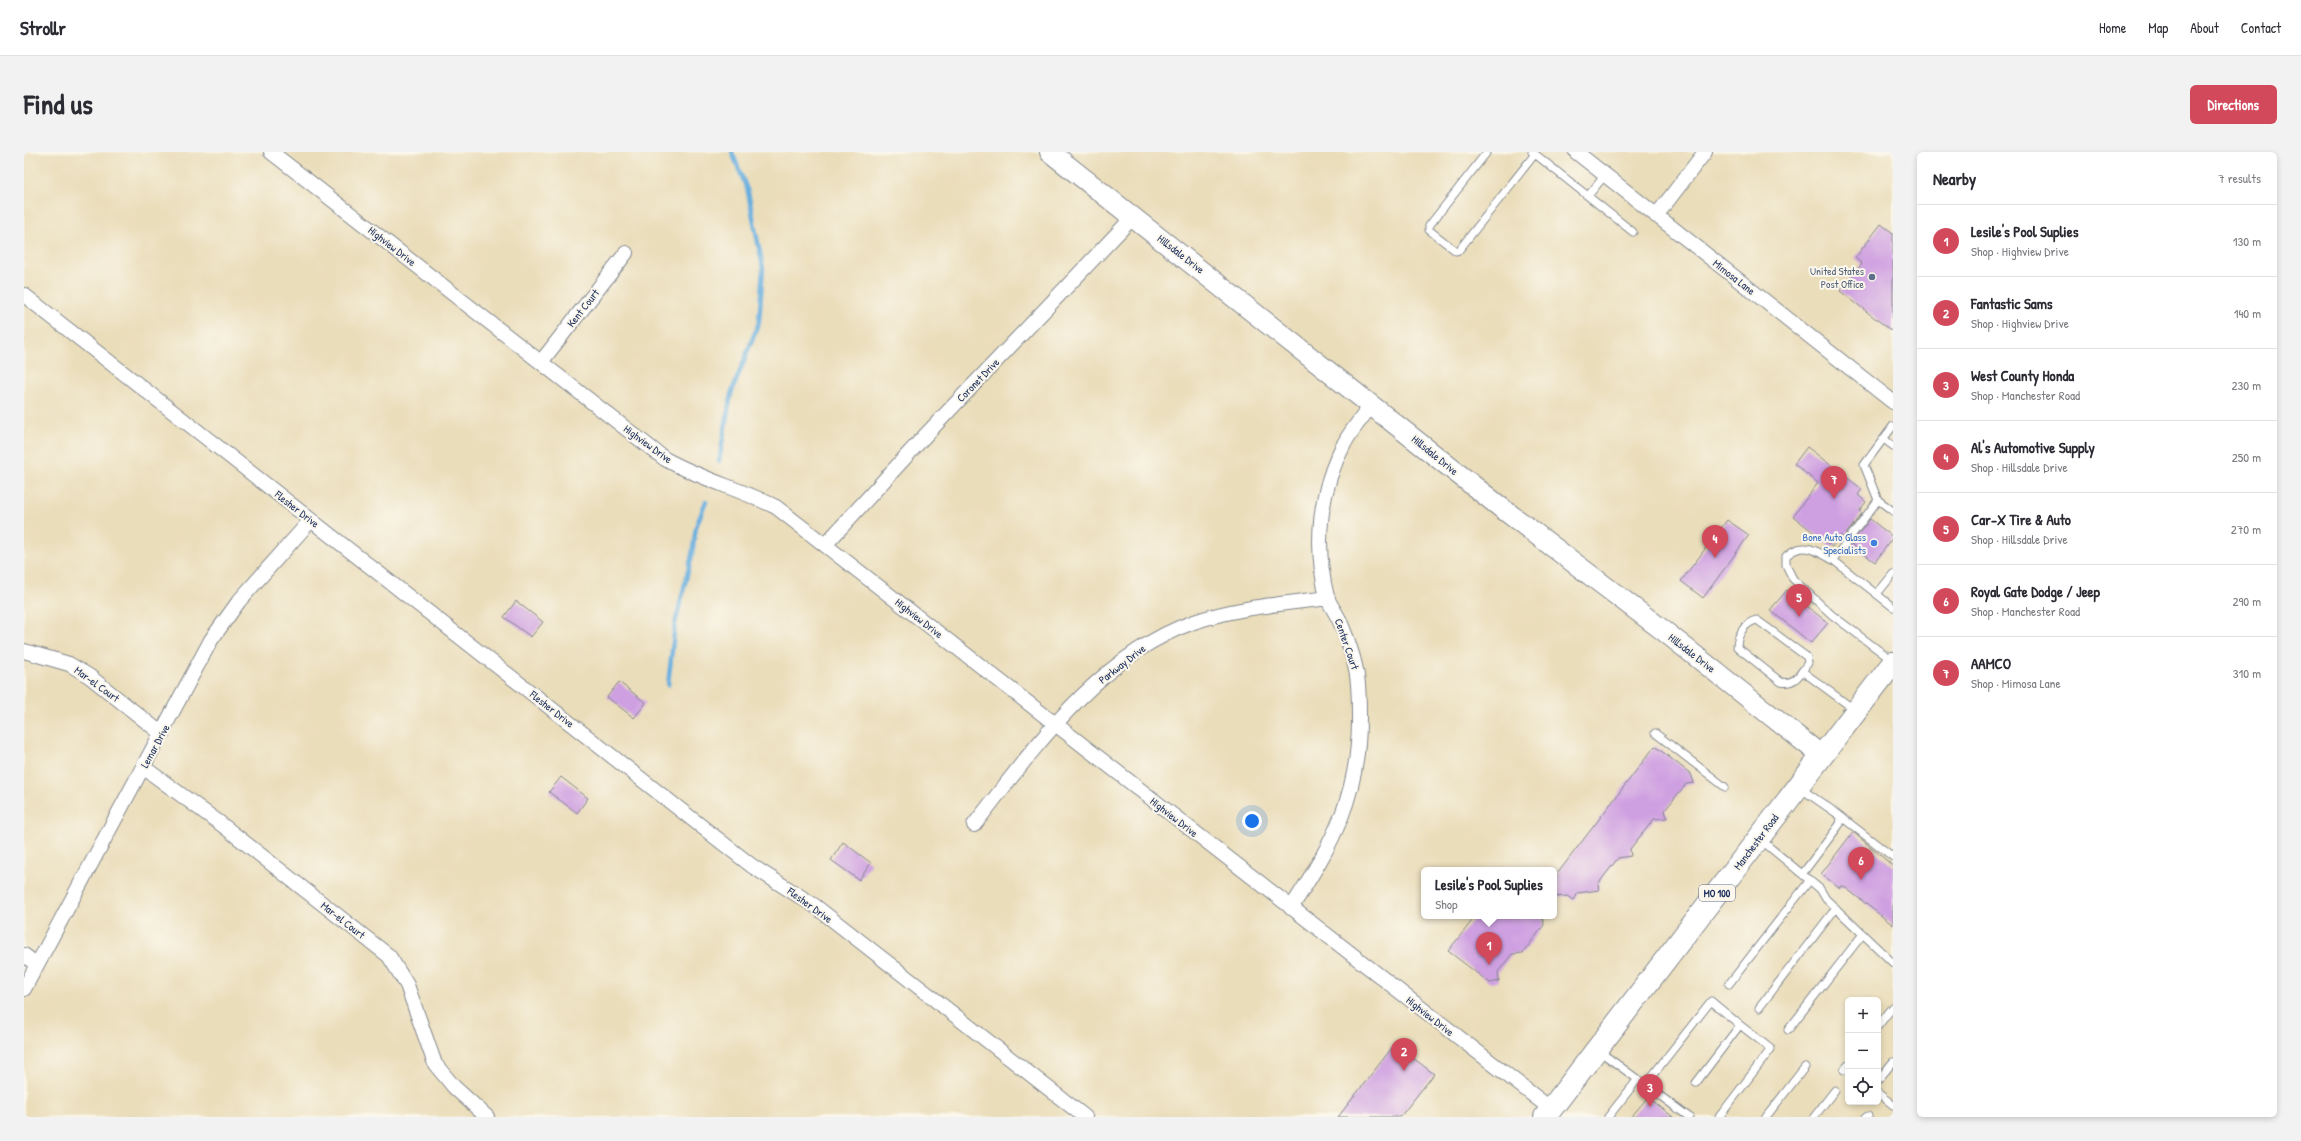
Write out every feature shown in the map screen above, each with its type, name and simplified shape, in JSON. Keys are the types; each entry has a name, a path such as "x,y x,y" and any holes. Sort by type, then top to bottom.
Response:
{"highway":[{"name":"Manchester Road","path":"1548,1113 1893,662"}],"street":[{"name":"Highview Drive","path":"271,152 665,459 706,480 752,495 776,508 1291,908 1548,1113"},
{"name":"Hillsdale Drive","path":"1050,152 1500,506 1664,631 1822,756"},
{"name":"Mimosa Lane","path":"1576,152 1893,402"},
{"path":"1656,216 1705,152"},
{"name":"Coronet Drive","path":"825,545 921,440 1133,217"},
{"name":"Kent Court","path":"541,362 626,253"},
{"name":"Flesher Drive","path":"24,295 752,866 815,906 1085,1117"},
{"name":"Center Court","path":"1291,908 1324,856 1341,820 1351,792 1357,763 1360,726 1356,670 1341,623 1328,598 1320,543 1321,511 1329,478 1345,443 1372,404"},
{"name":"Lemar Drive","path":"24,989 36,964 162,734 211,640 239,601 311,520"},
{"name":"Parkway Drive","path":"974,825 1054,723 1115,668 1140,649 1166,634 1223,614 1328,598"},
{"name":"Mar-el Court","path":"24,651 69,664 90,676 162,734"},
{"name":"Mar-el Court","path":"143,767 221,824 389,956 407,985 435,1064 454,1087 487,1117"},
{"path":"24,956 36,964"}],"lane":[{"path":"1487,152 1429,226 1429,230 1456,251 1460,250 1533,153 1632,232"},
{"path":"1588,196 1605,175"},
{"path":"1893,426 1864,465 1878,500 1893,511"},
{"path":"1884,439 1893,446"},
{"path":"1833,560 1878,500"},
{"path":"1893,606 1833,560 1812,548 1795,548 1786,556 1786,566 1793,579 1832,615 1893,662"},
{"path":"1878,594 1893,574"},
{"path":"1757,620 1807,658 1808,663 1802,671 1795,681 1789,684 1781,682 1737,647 1737,640 1751,621 1757,620"},
{"path":"1802,671 1856,711"},
{"path":"1655,733 1724,787"},
{"path":"1798,787 1893,857"},
{"path":"1803,873 1842,818"},
{"path":"1759,838 1803,873 1836,908 1893,963"},
{"path":"1729,984 1810,880"},
{"path":"1759,1008 1836,908"},
{"path":"1788,1030 1863,934"},
{"path":"1645,1085 1711,1001 1771,1049 1719,1117"},
{"path":"1881,1022 1893,1007"},
{"path":"1696,1083 1740,1025"},
{"path":"1597,1049 1689,1117"},
{"path":"1881,1076 1893,1062"},
{"path":"1766,1117 1805,1067"},
{"path":"1608,1117 1638,1079"},
{"path":"1814,1117 1835,1090"},
{"path":"1881,1095 1893,1105"}],"building":[{"name":"United States Post Office","path":"1881,224 1893,233 1893,332 1840,291 1862,264 1855,258"},
{"path":"1807,447 1862,489 1858,495 1866,502 1859,511 1862,513 1843,538 1841,535 1832,547 1793,516 1818,483 1794,464"},
{"name":"Bone Auto Glass Specialists","path":"1870,519 1893,537 1875,562 1851,544"},
{"path":"1727,520 1749,535 1703,598 1681,581"},
{"path":"1787,590 1828,623 1811,643 1770,610"},
{"path":"516,601 543,622 531,637 504,617"},
{"path":"619,682 646,703 634,718 607,697"},
{"path":"1655,746 1691,774 1694,783 1686,784 1665,810 1667,818 1654,819 1630,849 1631,856 1618,858 1598,884 1599,890 1578,893 1574,900 1568,896 1557,897 1557,874"},
{"path":"561,777 588,798 577,813 549,792"},
{"path":"1853,832 1893,866 1893,925 1842,885 1840,888 1821,874"},
{"path":"843,842 871,863 859,880 831,860"},
{"path":"1474,919 1543,919 1544,925 1523,953 1512,954 1498,972 1499,981 1490,983 1448,951"},
{"path":"1395,1044 1434,1074 1400,1117 1338,1117"},
{"path":"1648,1097 1673,1117 1631,1117"}],"waterway":[{"path":"719,461 731,394 759,322 763,268 748,192 732,152"},
{"path":"668,685 675,624 692,555 696,527 706,501"}],"place":[{"name":"United States Post Office","path":"1872,277"},
{"name":"AAMCO","path":"1834,499"},
{"name":"Bone Auto Glass Specialists","path":"1874,543"},
{"name":"Al's Automotive Supply","path":"1715,558"},
{"name":"Car-X Tire & Auto","path":"1799,617"},
{"name":"Royal Gate Dodge / Jeep","path":"1861,880"},
{"name":"Lesile's Pool Suplies","path":"1489,965"},
{"name":"Fantastic Sams","path":"1404,1071"},
{"name":"West County Honda","path":"1650,1107"}]}
